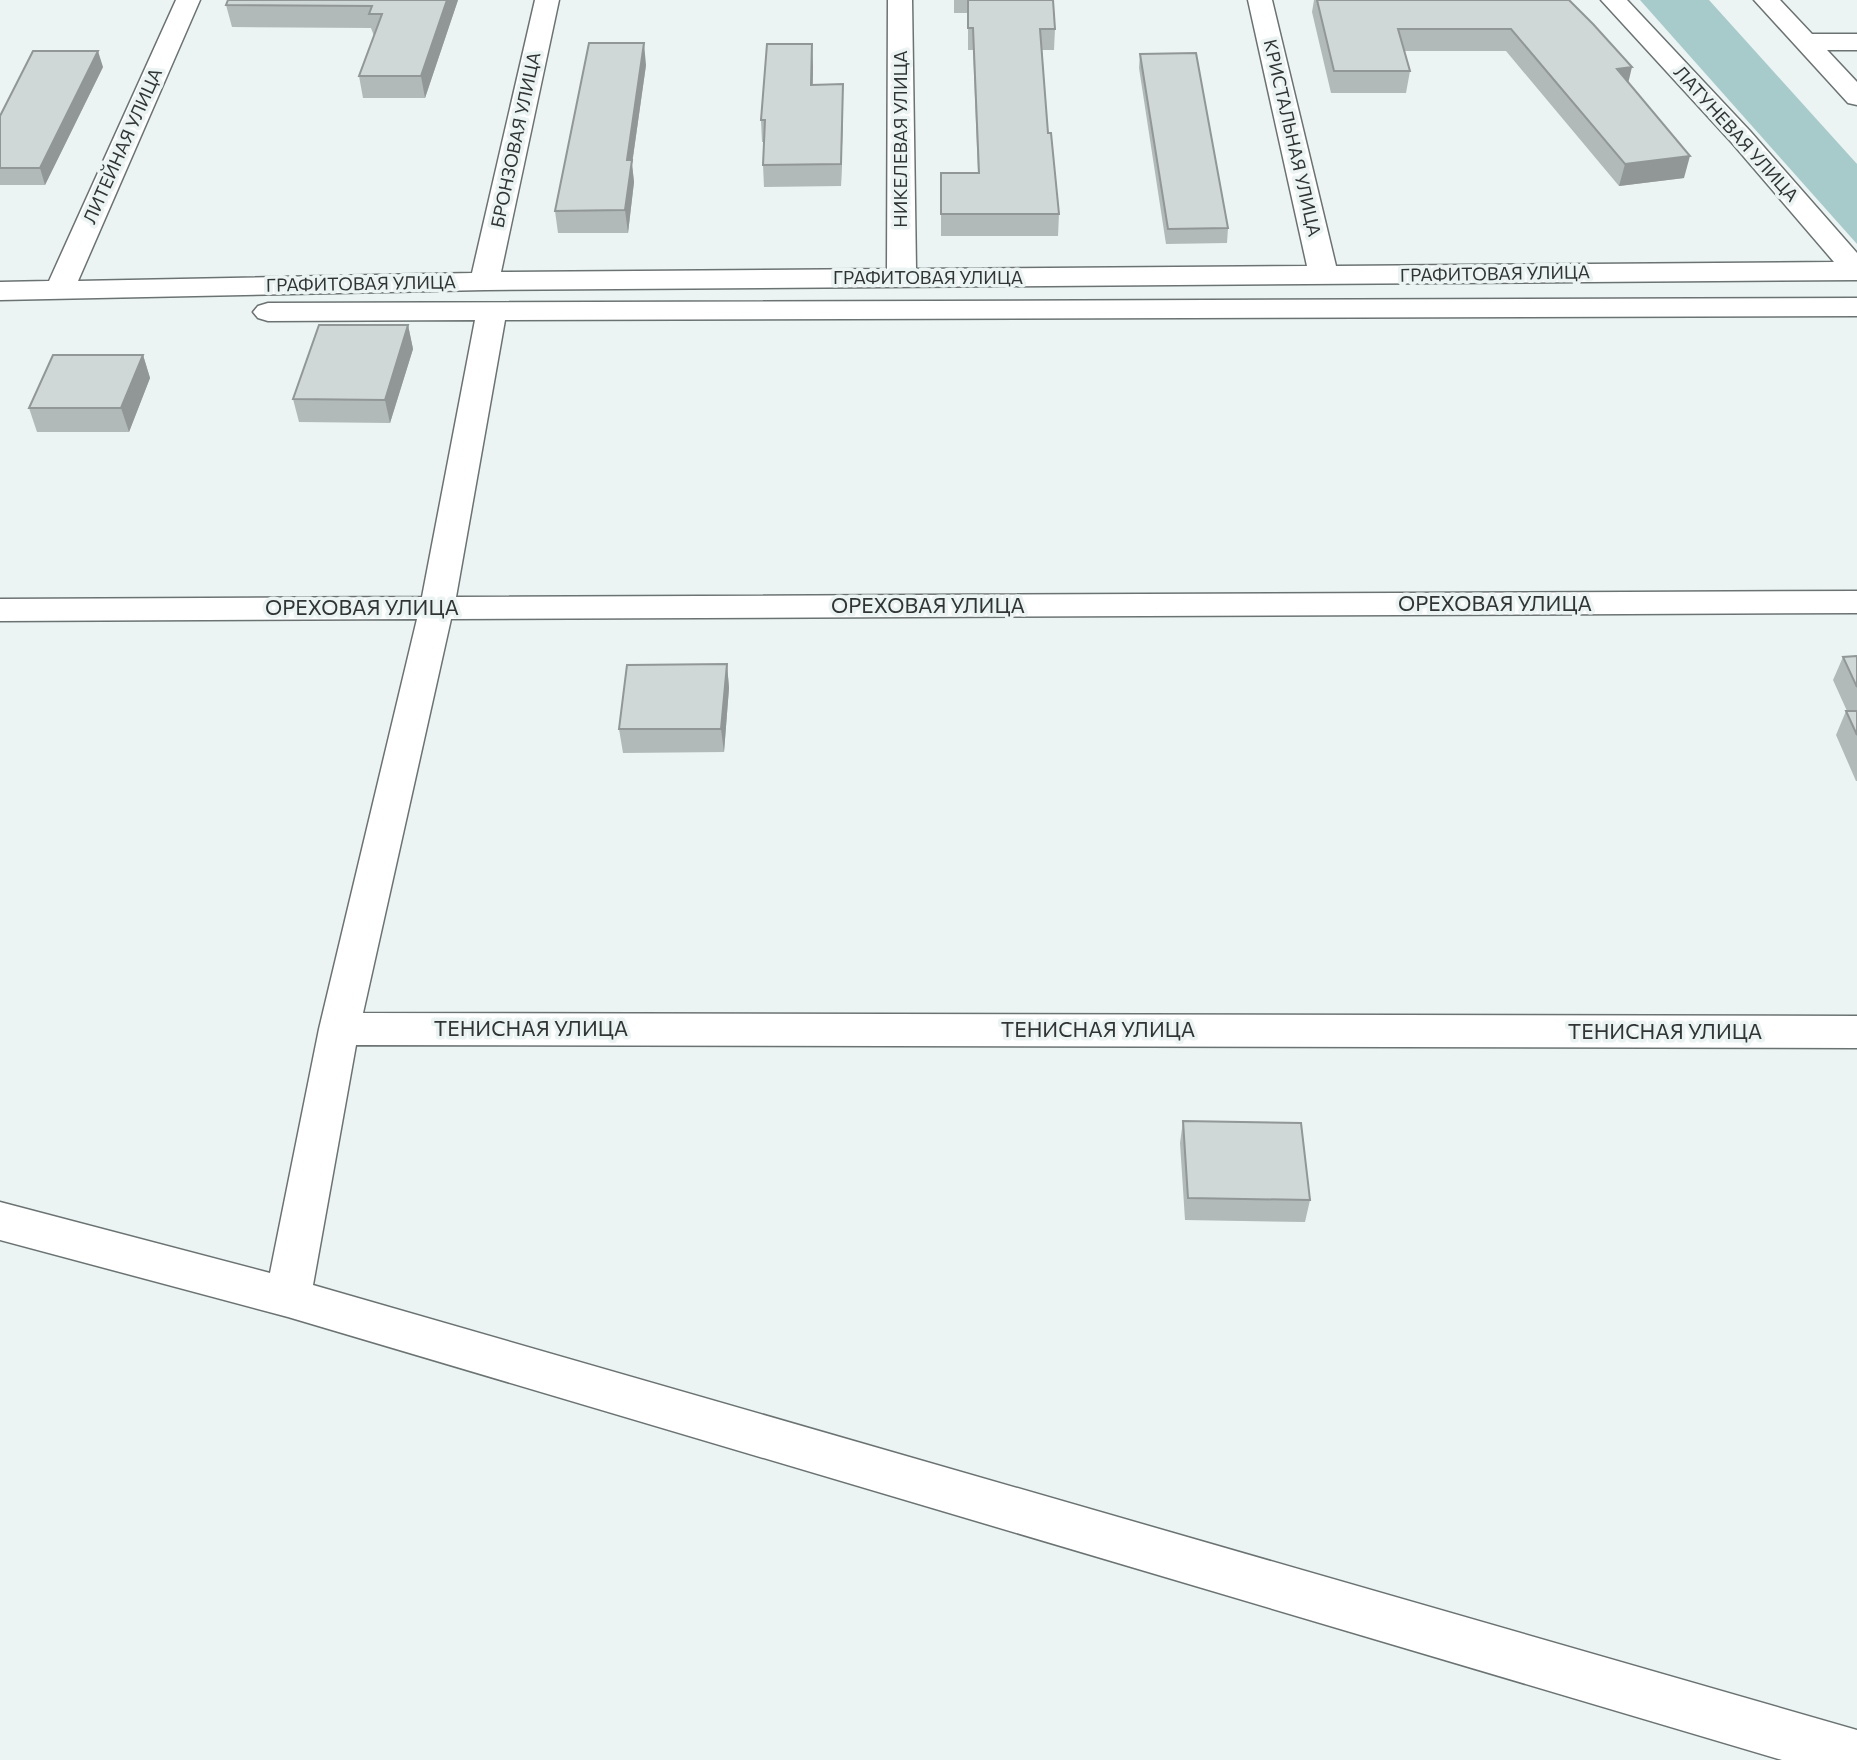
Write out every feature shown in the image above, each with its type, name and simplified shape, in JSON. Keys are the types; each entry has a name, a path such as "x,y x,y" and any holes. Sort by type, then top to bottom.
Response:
{"street":[{"name":"ЛИТЕЙНАЯ УЛИЦА","path":"59,291 188,0"},
{"name":"БРОНЗОВАЯ УЛИЦА","path":"288,1297 340,1029 438,607 488,296 547,0"},
{"name":"НИКЕЛЕВАЯ УЛИЦА","path":"900,0 902,279"},
{"name":"КРИСТАЛЬНАЯ УЛИЦА","path":"1260,0 1324,276"},
{"name":"ЛАТУНЕВАЯ УЛИЦА","path":"1613,0 1741,137 1857,271"},
{"path":"1766,0 1857,97"},
{"path":"1806,42 1857,42"},
{"name":"ГРАФИТОВАЯ УЛИЦА","path":"0,291 488,296 902,279 1857,271"},
{"path":"0,313 488,296 1857,307"},
{"name":"ОРЕХОВАЯ УЛИЦА","path":"0,610 1857,602"},
{"name":"ТЕНИСНАЯ УЛИЦА","path":"340,1029 1857,1032"},
{"path":"0,1221 288,1297 1857,1756"}],"shaded area":[{"path":"1640,0 1709,0 1857,164 1857,244"}],"building":[{"path":"228,0 447,0 421,76 359,76 382,14 369,14 372,6 226,5"},
{"path":"968,0 1053,0 1055,29 1040,29 1048,133 1051,133 1059,214 941,214 941,173 979,173 973,28 968,28"},
{"path":"1317,0 1569,0 1632,67 1617,69 1690,156 1625,164 1511,29 1398,29 1410,71 1334,71"},
{"path":"589,43 644,43 627,160 632,160 625,210 555,211"},
{"path":"767,44 812,44 811,85 843,84 841,164 763,165 765,120 761,120"},
{"path":"33,51 98,51 40,168 0,168 0,116"},
{"path":"1196,53 1228,228 1168,229 1140,54"},
{"path":"319,325 408,325 385,400 293,399"},
{"path":"53,355 143,355 121,408 29,408"},
{"path":"1857,656 1857,687 1843,657"},
{"path":"727,664 721,729 619,729 627,665"},
{"path":"1846,711 1857,711 1857,735"},
{"path":"1183,1121 1301,1123 1310,1200 1188,1198"}]}
